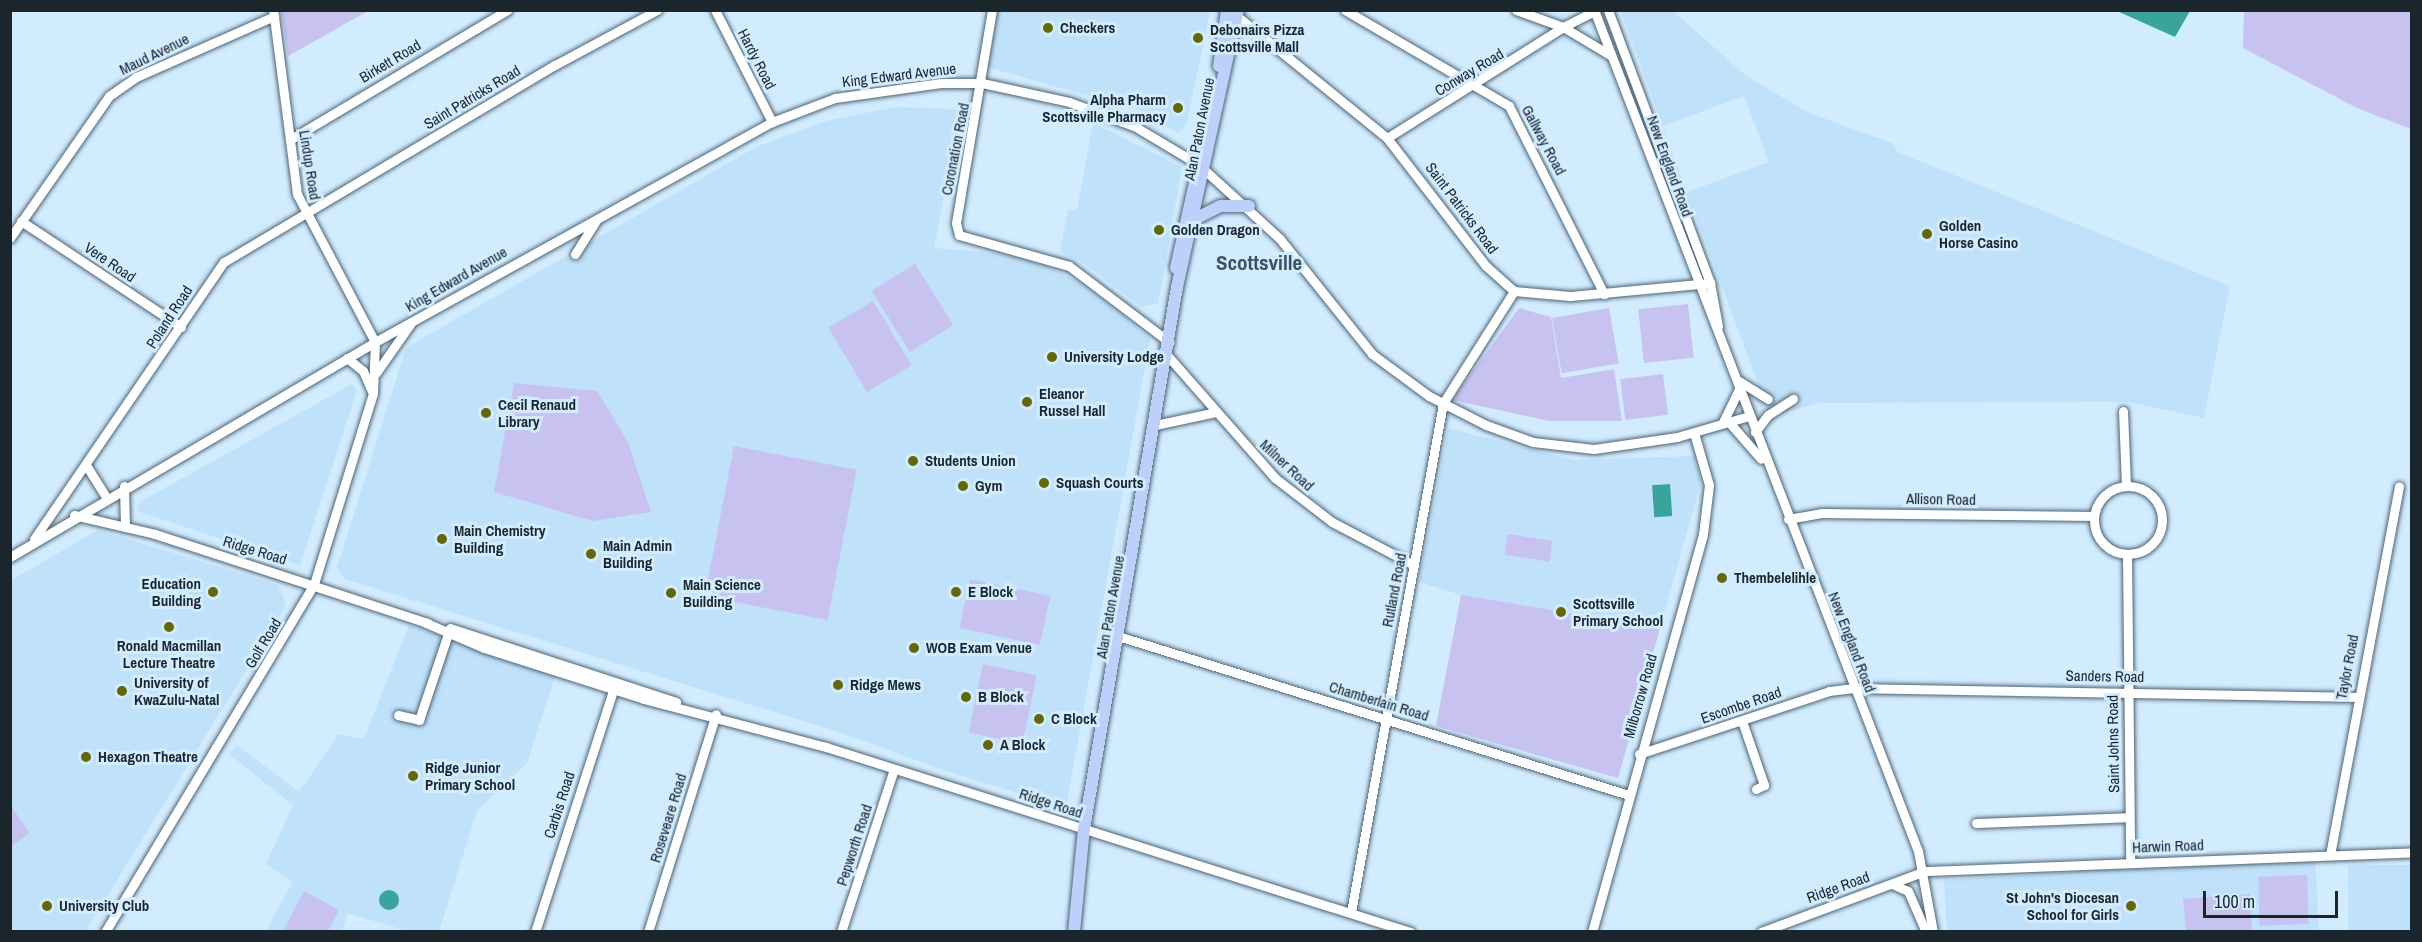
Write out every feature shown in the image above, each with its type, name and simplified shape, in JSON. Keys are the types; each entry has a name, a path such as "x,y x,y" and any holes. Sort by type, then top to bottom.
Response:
{"main road":[{"name":"Alan Paton Avenue","path":"1074,932 1083,829 1121,638 1177,287 1193,220 1234,12"},
{"name":"Alan Paton Avenue","path":"1177,287 1179,248 1202,167"},
{"path":"1193,220 1221,206 1249,206"}],"street":[{"name":"Birkett Road","path":"291,139 507,10"},
{"name":"Saint Patricks Road","path":"303,212 657,10"},
{"name":"Hardy Road","path":"715,10 772,122"},
{"name":"Coronation Road","path":"956,223 982,83 992,10"},
{"name":"Gallway Road","path":"1345,10 1478,86 1518,119 1604,294"},
{"path":"1516,10 1591,39 1613,58"},
{"name":"New England Road","path":"1608,10 1710,283 1719,331"},
{"name":"Conway Road","path":"1387,138 1478,86 1563,27 1595,11"},
{"name":"New England Road","path":"1595,11 1697,284 1719,331 1739,388 1745,413 1755,432 1925,871 1933,932"},
{"name":"Saint Patricks Road","path":"1234,12 1387,138 1486,266 1514,291"},
{"name":"Lindup Road","path":"273,13 303,212 375,342"},
{"name":"Maud Avenue","path":"10,238 109,96 136,77 273,13"},
{"name":"King Edward Avenue","path":"10,557 74,515 124,486 602,214 772,122 857,93 982,83 1120,119 1202,167 1249,206 1372,354 1443,404 1504,433 1557,447 1622,446 1694,433 1745,413"},
{"name":"Poland Road","path":"31,544 224,262 303,212"},
{"path":"575,254 602,214"},
{"name":"Vere Road","path":"21,221 181,327"},
{"name":"Milner Road","path":"956,223 963,238 1069,266 1168,348 1216,412 1301,500 1414,565"},
{"path":"1514,291 1538,297 1604,294 1710,283"},
{"name":"Rutland Road","path":"1351,912 1383,717 1414,565 1443,404 1514,291"},
{"path":"376,374 415,319"},
{"name":"Golf Road","path":"105,932 314,584 373,393 376,374 375,342"},
{"path":"347,358 363,371 373,393"},
{"path":"1734,375 1752,394 1768,399"},
{"path":"1739,388 1725,422 1750,442 1773,479"},
{"path":"1755,432 1768,415 1793,399"},
{"path":"2123,411 2126,485"},
{"path":"1155,424 1216,412"},
{"name":"Milborrow Road","path":"1592,932 1639,754 1702,534 1709,485 1694,433"},
{"path":"86,465 106,497"},
{"path":"2126,485 2147,491 2162,519 2156,540 2127,554 2102,543 2093,516 2110,490 2126,485"},
{"path":"124,486 125,527"},
{"name":"Taylor Road","path":"2330,855 2356,697 2398,486"},
{"name":"Allison Road","path":"1788,519 1822,513 2093,516"},
{"name":"Ridge Road","path":"74,515 125,527 314,584 681,705 894,769 1410,932"},
{"name":"Saint Johns Road","path":"2127,554 2130,862"},
{"name":"Ridge Road","path":"424,622 448,634 615,684"},
{"path":"398,715 419,720 448,634"},
{"name":"Chamberlain Road","path":"1121,638 1383,717 1629,795"},
{"name":"Carbis Road","path":"535,932 615,684"},
{"name":"Escombe Road","path":"1639,754 1854,688"},
{"name":"Sanders Road","path":"1854,688 2127,691 2356,697"},
{"name":"Roseveare Road","path":"648,932 716,714"},
{"path":"1742,721 1764,785 1756,789"},
{"name":"Pepworth Road","path":"841,932 894,769"},
{"path":"1976,823 2129,818"},
{"name":"Harwin Road","path":"1925,871 2412,852"},
{"name":"Ridge Road","path":"1761,932 1925,871"},
{"path":"1892,884 1908,891 1926,932"},
{"path":"1791,921 1792,932"}],"shaded area":[{"path":"281,10 368,10 368,11 288,56"},
{"path":"996,11 1210,11 1186,126 1178,133 1140,110 987,67"},
{"path":"1621,11 1673,11 1745,75 1807,112 1894,144 1897,152 2230,286 2204,418 2128,402 1819,403 1770,416 1687,192 1769,162 1744,96 1663,126"},
{"path":"2117,11 2190,11 2175,37"},
{"path":"2244,11 2411,11 2411,129 2357,108 2243,48"},
{"path":"896,107 956,109 960,115 934,248 1003,254 1046,266 1090,287 1150,339 1067,802 1059,806 943,770 845,734 345,579 337,568 406,348 756,147 826,121"},
{"path":"1093,123 1182,167 1158,304 1141,307 1082,262 1060,252 1068,209 1077,210"},
{"path":"915,264 953,325 910,352 872,291"},
{"path":"873,301 912,365 867,392 828,328"},
{"path":"1688,304 1694,358 1644,363 1638,309"},
{"path":"1519,308 1551,317 1561,378 1614,369 1622,421 1549,421 1452,400"},
{"path":"1609,308 1619,363 1562,373 1552,318"},
{"path":"1663,374 1668,415 1625,420 1620,379"},
{"path":"514,383 597,391 628,442 651,512 593,521 494,492"},
{"path":"352,384 357,390 300,565 137,511 140,502"},
{"name":"Scottsville Primary School","path":"1448,428 1573,460 1694,456 1701,481 1618,778 1436,726 1461,595 1419,582"},
{"path":"734,446 857,470 828,620 705,596"},
{"path":"1670,484 1672,516 1654,517 1652,485"},
{"name":"University of KwaZulu-Natal","path":"98,530 278,585 286,605 86,931 11,931 10,581"},
{"path":"1508,534 1552,541 1549,562 1505,555"},
{"path":"970,579 1050,596 1040,645 960,628"},
{"path":"1461,595 1660,628 1618,778 1436,726"},
{"name":"Ridge Junior Primary School","path":"409,625 555,676 527,763 477,811 439,931 407,931 348,913 342,931 266,932 292,882 266,864 293,805 229,754 237,745 299,792 339,734 364,739"},
{"path":"983,664 1037,675 1022,744 968,732"},
{"path":"10,805 30,833 11,846 10,846"},
{"name":"St John's Diocesan School for Girls","path":"2315,858 2319,931 1947,931 1944,880"},
{"path":"2348,865 2411,865 2411,931 2348,931"},
{"path":"2307,875 2309,924 2260,926 2258,877"},
{"path":"389,890 396,893 399,900 396,907 389,910 382,907 379,900 382,893"},
{"path":"304,891 339,910 328,931 283,931"},
{"path":"2250,894 2252,931 2186,931 2183,899"}],"place":[{"name":"Checkers","path":"1048,28"},
{"name":"Debonairs Pizza Scottsville Mall","path":"1198,38"},
{"name":"Alpha Pharm Scottsville Pharmacy","path":"1178,108"},
{"name":"Golden Dragon","path":"1159,230"},
{"name":"Golden Horse Casino","path":"1927,234"},
{"name":"University Lodge","path":"1052,357"},
{"name":"Eleanor Russel Hall","path":"1027,402"},
{"name":"Cecil Renaud Library","path":"486,413"},
{"name":"Students Union","path":"913,461"},
{"name":"Squash Courts","path":"1044,483"},
{"name":"Gym","path":"963,486"},
{"name":"Main Chemistry Building","path":"442,539"},
{"name":"Main Admin Building","path":"591,554"},
{"name":"Thembelelihle","path":"1722,578"},
{"name":"Education Building","path":"213,592"},
{"name":"E Block","path":"956,592"},
{"name":"Main Science Building","path":"671,593"},
{"name":"Scottsville Primary School","path":"1561,612"},
{"name":"Ronald Macmillan Lecture Theatre","path":"169,627"},
{"name":"WOB Exam Venue","path":"914,648"},
{"name":"Ridge Mews","path":"838,685"},
{"name":"University of KwaZulu-Natal","path":"122,691"},
{"name":"B Block","path":"966,697"},
{"name":"C Block","path":"1039,719"},
{"name":"A Block","path":"988,745"},
{"name":"Hexagon Theatre","path":"86,757"},
{"name":"Ridge Junior Primary School","path":"413,776"},
{"name":"University Club","path":"47,906"},
{"name":"St John's Diocesan School for Girls","path":"2131,906"}],"district":[{"name":"Scottsville","path":"1259,263"}]}
